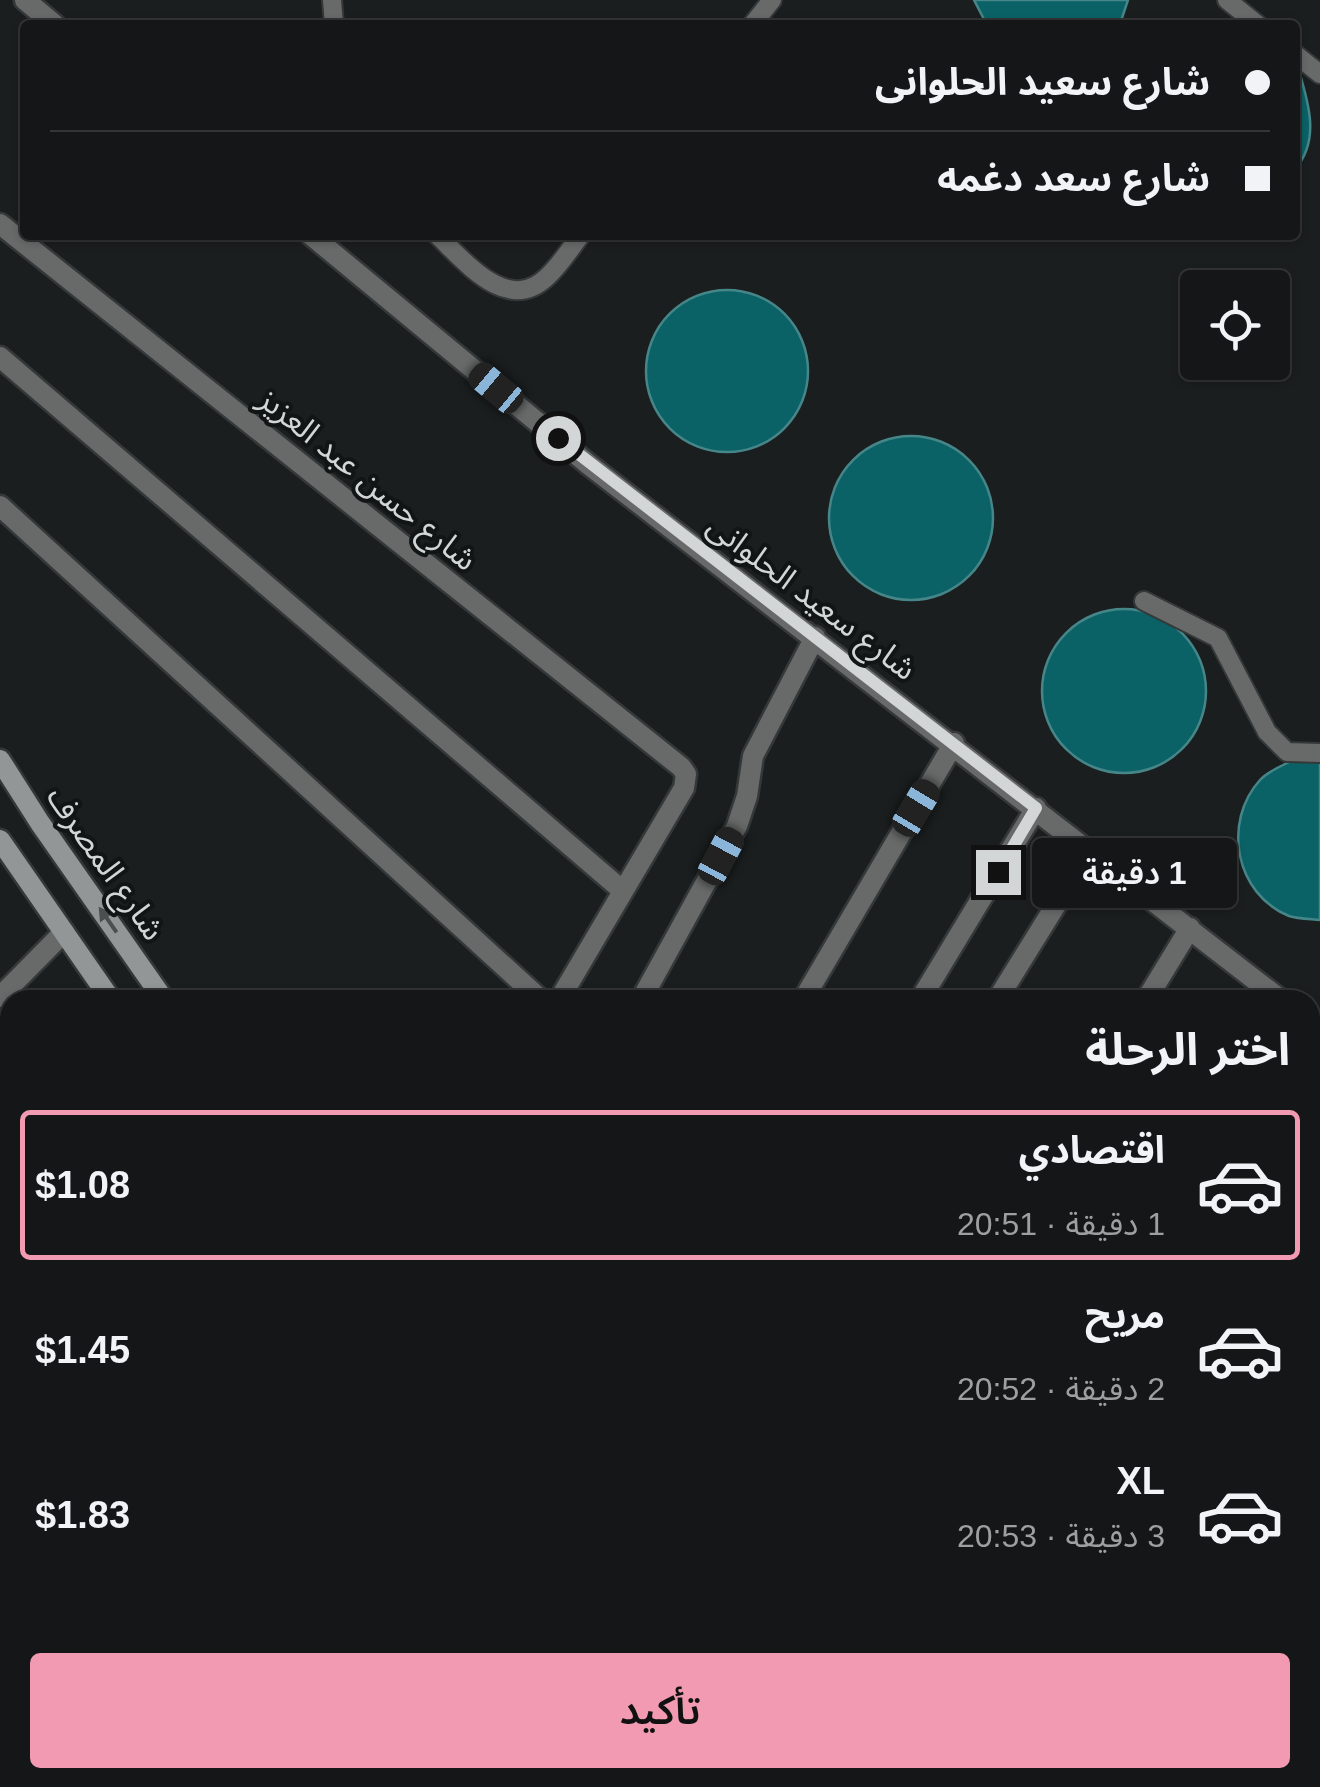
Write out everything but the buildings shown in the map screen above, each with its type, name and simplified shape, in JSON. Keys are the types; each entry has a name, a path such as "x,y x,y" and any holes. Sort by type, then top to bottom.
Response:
{"street":[{"path":"25,0 50,20"},
{"name":"شارع حسن عبد العزيز","path":"0,224 20,240"},
{"name":"شارع حسن عبد العزيز","path":"20,240 681,767 686,774 684,788 623,892"},
{"name":"شارع سعيد الحلوانى","path":"316,240 588,464 1268,990"},
{"path":"0,358 623,892 565,990"},
{"path":"0,506 530,990"},
{"path":"647,990 737,826 747,796 753,756 815,637"},
{"path":"809,990 954,744"},
{"name":"شارع المصرف","path":"0,760 157,990"},
{"path":"926,990 1036,808"},
{"path":"0,841 105,990"},
{"path":"1003,990 1090,850"},
{"path":"1152,990 1190,928"},
{"path":"7,990 64,932"}],"lane":[{"path":"756,20 772,0"},
{"path":"1227,0 1252,20"},
{"path":"1300,58 1320,74"},
{"path":"442,240 484,280 517,290 532,288 546,278 578,240"},
{"path":"1144,601 1218,638 1267,732 1286,752 1320,752"}],"water":[{"path":"974,0 1128,0 1120,20 984,20"},
{"path":"1300,74 1310,122 1300,162"},
{"path":"727,290 758,296 785,313 802,340 808,371 802,402 785,429 758,446 727,452 696,446 669,429 652,402 646,371 652,340 669,313 696,296"},
{"path":"911,436 942,443 969,460 986,487 993,518 986,549 969,576 942,593 911,600 880,593 853,576 836,549 829,518 836,487 853,460 880,443"},
{"path":"1124,609 1155,616 1182,633 1199,660 1206,691 1199,722 1182,749 1155,766 1124,773 1093,766 1066,749 1049,722 1042,691 1049,660 1066,633 1093,616"},
{"path":"1300,757 1320,758 1320,920 1289,916 1271,906 1256,891 1240,856 1238,836 1248,797 1264,776"}],"route":[{"path":"558,438 1036,808 998,872"}]}
